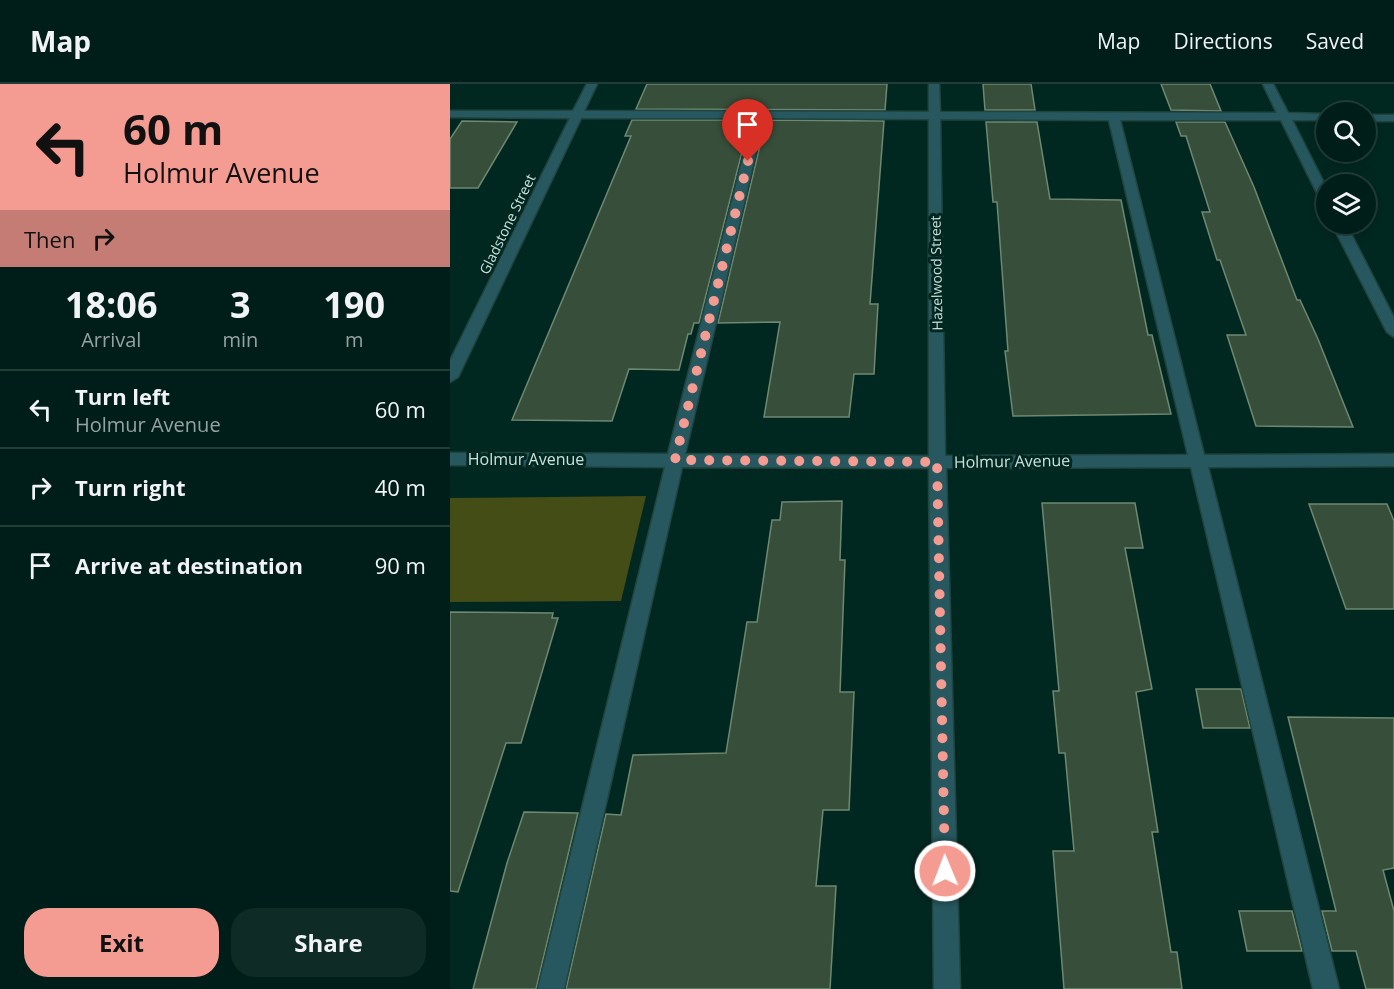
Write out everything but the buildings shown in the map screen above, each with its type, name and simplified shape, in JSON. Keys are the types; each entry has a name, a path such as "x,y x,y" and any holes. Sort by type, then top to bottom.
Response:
{"street":[{"name":"Gladstone Street","path":"450,376 592,84"},
{"name":"Hazelwood Street","path":"934,84 937,462 947,989"},
{"path":"1268,84 1316,179"},
{"path":"450,114 1316,117"},
{"path":"551,989 675,460 759,116"},
{"path":"1114,117 1326,989"},
{"path":"1376,117 1394,118"},
{"path":"1344,234 1394,333"},
{"name":"Holmur Avenue","path":"450,459 937,462 1197,459 1394,460"}],"green space":[{"path":"646,496 621,601 450,602 450,498"}],"route":[{"path":"748,161 675,460 937,462 945,871"}]}
